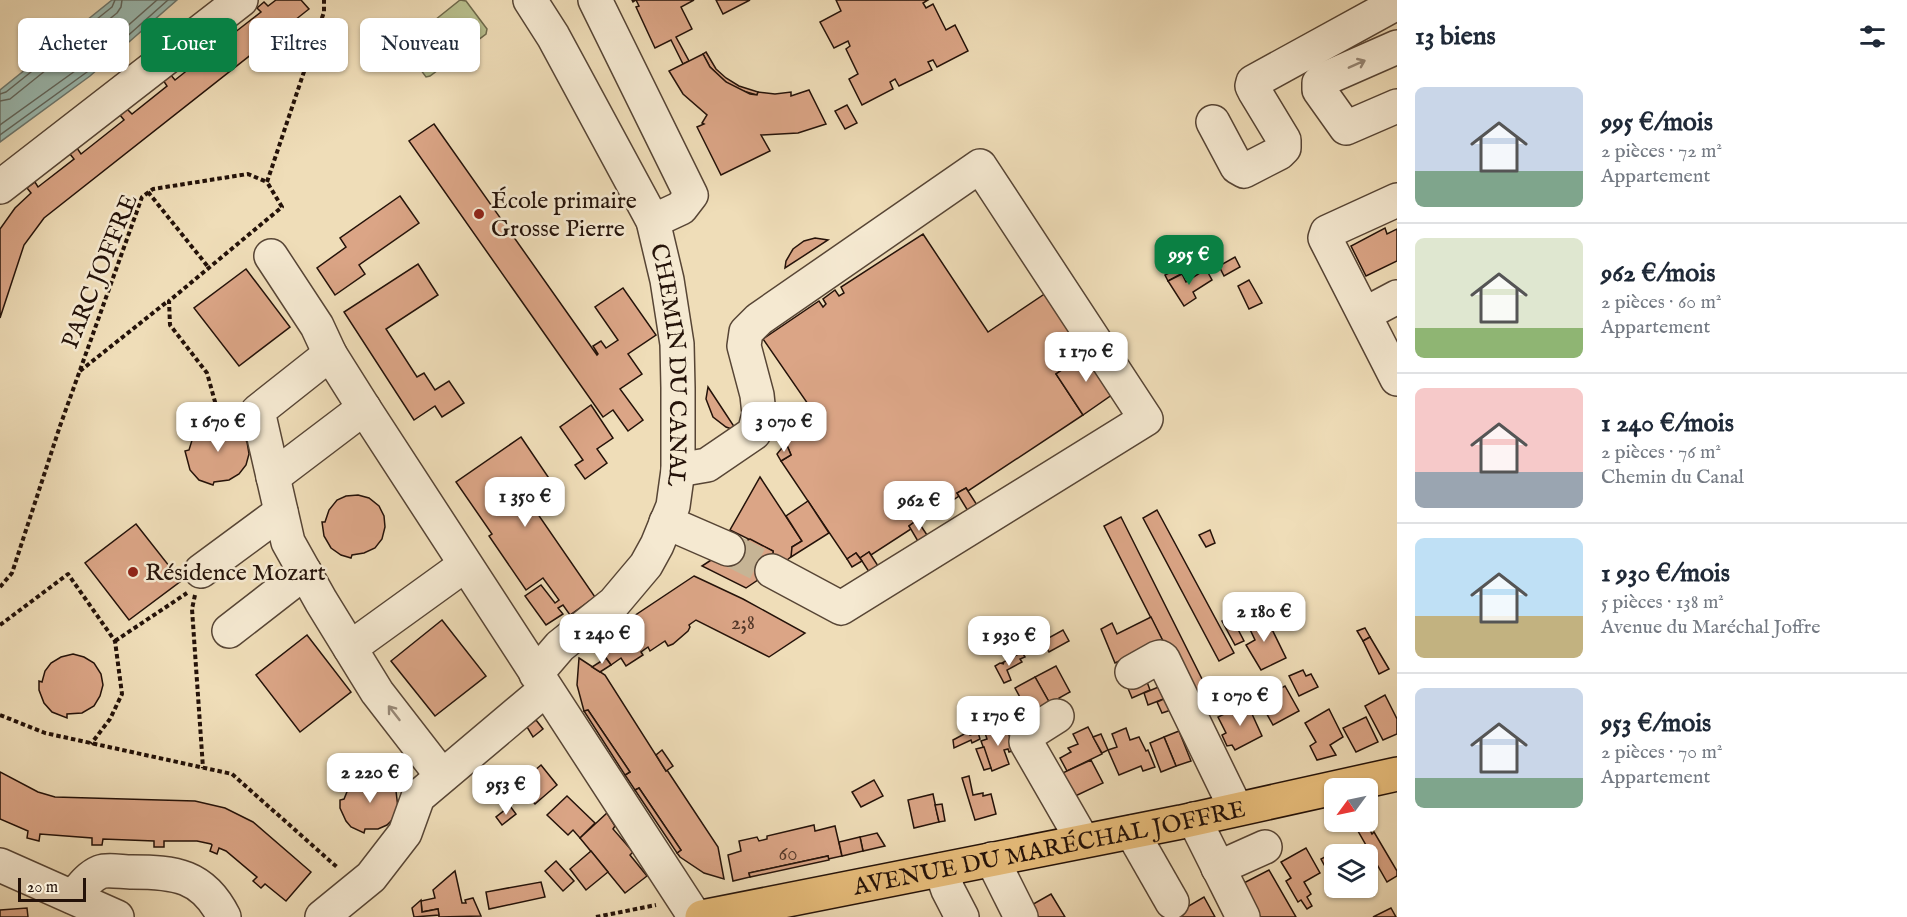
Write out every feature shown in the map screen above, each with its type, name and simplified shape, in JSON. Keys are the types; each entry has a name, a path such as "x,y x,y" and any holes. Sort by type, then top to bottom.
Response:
{"main road":[{"name":"AVENUE DU MARÉCHAL JOFFRE","path":"702,917 1083,842 1397,774"}],"street":[{"path":"0,187 241,0"},
{"name":"CHEMIN DU CANAL","path":"322,917 371,877 405,833 418,797 541,682 560,646 614,603 634,581 646,565 673,506 678,471 677,344 667,280 653,221 553,36 530,0"},
{"path":"595,0 692,195 681,208 653,221"},
{"path":"1213,122 1237,167 1244,171 1280,153 1284,148 1284,140 1252,86 1253,82 1397,3"},
{"path":"1397,46 1322,80 1319,83 1319,90 1347,129 1397,106"},
{"path":"678,471 707,465 754,433 759,414 757,395 744,346 746,332 752,325 980,166 1146,419 841,608 772,571"},
{"path":"1397,200 1327,232 1325,238 1397,379"},
{"path":"271,256 317,326 330,354 364,408 695,917"},
{"path":"1365,314 1397,297"},
{"path":"330,354 258,411 288,542 377,692 442,776"},
{"path":"273,477 364,408"},
{"path":"199,578 281,512"},
{"path":"666,522 728,549"},
{"path":"350,648 465,565"},
{"path":"229,631 305,572"},
{"path":"1132,672 1157,658 1162,659 1236,809"},
{"path":"1057,716 1027,735 1026,742 1083,842"},
{"path":"1194,819 1243,917"},
{"path":"1132,831 1172,902"},
{"path":"1218,868 1265,847"},
{"path":"992,859 1021,917"},
{"path":"0,865 117,917"},
{"path":"941,870 962,917"},
{"path":"73,897 88,879 101,872 157,872 192,880 216,900 224,917"}],"path":[{"path":"79,373 282,207 267,182 324,12 324,0"},
{"name":"PARC JOFFRE","path":"0,587 12,573 79,373 142,197 153,189 248,174 267,182"},
{"path":"148,192 209,268"},
{"path":"169,301 170,325 207,373 217,409 258,411"},
{"path":"0,625 68,574 115,641 122,694 110,719 91,744"},
{"path":"115,641 199,578"},
{"path":"199,578 192,609 203,768"},
{"path":"0,715 45,733 232,774 359,887"},
{"path":"596,917 660,904"}],"green space":[{"path":"460,0 466,1 479,18 438,18"},
{"path":"480,20 487,29 486,34 480,38"},
{"path":"422,72 435,72 430,76 426,77"}],"water":[{"path":"112,0 177,0 156,18 141,18 141,31 129,42 129,18 90,18"},
{"path":"22,72 95,72 0,142 0,90"}],"building":[{"path":"276,0 301,0 309,9 298,18 253,18 261,12 257,8 264,2 268,6"},
{"path":"636,0 694,0 681,7 692,29 676,37 689,61 683,64 671,40 655,48 636,7 639,6"},
{"path":"716,0 750,0 723,14"},
{"path":"836,0 928,0 923,3 926,8 933,4 946,30 955,25 968,51 937,67 933,60 928,62 932,70 899,86 895,79 890,82 893,89 862,105 849,79 858,74 846,49 850,46 848,41 834,48 820,22 841,11"},
{"path":"249,21 249,56 237,66 237,31"},
{"path":"706,52 716,69 726,78 739,86 758,92 757,95 736,89 726,82 710,67 703,54"},
{"path":"703,54 710,67 726,82 750,94 791,92 791,96 809,90 826,124 798,133 761,135 770,151 721,175 697,127 704,124 702,123 707,115 683,94 669,71"},
{"path":"185,72 229,72 44,218 24,245 0,318 0,229 15,208 31,193 27,188 35,182 38,187 74,159 70,154 77,148 81,154 124,120 120,115 127,109 132,114 167,86 163,80 170,74 175,80"},
{"path":"847,105 857,123 845,129 835,111"},
{"name":"École primaire Grosse Pierre","path":"434,124 597,355 593,346 601,341 606,348 618,340 595,307 623,288 656,335 628,354 642,374 620,389 643,420 628,431 613,410 603,417 409,141"},
{"path":"400,196 419,223 359,265 365,274 335,295 317,268 346,247 340,238"},
{"path":"1385,228 1387,234 1397,229 1397,261 1366,276 1351,246"},
{"path":"923,234 988,332 1049,291 1089,352 1056,374 1083,415 968,491 966,488 957,493 959,496 919,523 917,520 909,526 911,529 871,555 869,552 860,558 856,553 847,559 781,461 791,455 786,443 817,417 763,339 819,301 823,307 826,304 823,299 835,290 839,296 844,293 841,287"},
{"path":"815,238 828,240 785,268 793,249 804,241"},
{"path":"1235,257 1240,267 1224,276 1219,266"},
{"path":"1191,262 1194,267 1168,281 1165,275"},
{"path":"418,264 438,295 386,329 417,377 424,373 435,390 449,381 464,403 442,417 435,406 414,420 344,312"},
{"path":"246,269 290,327 239,366 194,308"},
{"path":"1206,269 1212,280 1193,292 1196,298 1184,306 1168,281 1182,274 1186,282"},
{"path":"1249,280 1262,303 1249,309 1238,286"},
{"path":"1089,352 1116,392 1083,415 1056,374"},
{"path":"708,387 737,431 726,427 713,417 706,399"},
{"path":"591,405 613,438 597,449 607,463 585,479 575,465 583,460 560,427"},
{"path":"213,422 226,422 240,430 247,442 249,454 246,465 239,474 229,480 214,482 213,485 199,480 190,470 185,451 189,450 197,431"},
{"path":"521,437 559,493 535,510 595,597 570,615 563,605 558,608 563,614 546,625 525,596 541,585 555,603 559,600 543,578 526,590 489,536 492,534 456,482"},
{"path":"786,443 791,455 781,461 777,454"},
{"path":"760,477 802,541 792,547 793,555 786,561 773,556 773,551 730,530"},
{"path":"966,488 977,505 968,511 957,493"},
{"path":"358,495 369,498 379,506 384,516 385,527 382,539 375,548 352,555 351,558 331,548 324,536 322,522 325,522 329,510 337,500 346,496"},
{"path":"808,501 829,533 791,557 792,547 802,541 786,516"},
{"path":"1157,510 1234,653 1219,661 1143,518"},
{"path":"1121,517 1215,705 1199,712 1104,526"},
{"path":"917,520 929,538 919,543 909,526"},
{"name":"Résidence Mozart","path":"136,524 181,581 129,620 85,563"},
{"path":"1210,530 1215,543 1206,547 1199,535"},
{"path":"750,539 773,551 773,556 786,561 746,588 702,566 728,549"},
{"path":"869,552 880,569 871,575 860,558"},
{"path":"856,553 862,561 852,567 847,559"},
{"path":"694,576 743,599 805,633 769,657 696,620 689,625 688,631 673,644 668,646 665,641 650,651 648,647 641,652 643,655 626,666 621,658 611,665 595,642"},
{"path":"1264,613 1286,658 1261,670 1246,645 1255,640 1246,621"},
{"path":"1231,616 1244,641 1235,645 1222,621"},
{"path":"1151,617 1163,641 1115,663 1101,629 1112,623 1117,634"},
{"path":"442,620 486,676 435,716 391,661"},
{"path":"1365,628 1370,637 1363,641 1357,631"},
{"path":"1063,630 1069,641 1049,652 1043,641"},
{"path":"307,635 351,692 300,732 256,675"},
{"path":"1370,637 1389,669 1379,674 1363,641"},
{"path":"1022,652 1025,657 1020,659 1022,662 1007,670 1011,680 1004,683 995,666 1000,663 1004,664 1002,663"},
{"path":"73,654 94,663 101,674 103,685 94,706 82,713 67,714 67,718 52,712 44,703 39,690 39,681 42,682 45,671 51,663"},
{"path":"579,658 605,675 718,847 724,879 704,873 680,857 677,853 681,850 639,788 635,790 625,775 630,772 588,710 584,711 577,685"},
{"path":"606,658 611,665 600,672 592,667"},
{"path":"1056,666 1070,692 1059,698 1062,704 1053,709 1035,677"},
{"path":"1303,670 1306,676 1311,674 1318,687 1299,696 1289,676"},
{"path":"1035,677 1053,709 1039,708 1029,714 1015,688"},
{"path":"1146,679 1150,690 1132,698 1127,686"},
{"path":"1161,686 1166,698 1148,705 1144,693"},
{"path":"1285,686 1299,711 1273,725 1259,700"},
{"path":"1385,695 1397,719 1397,734 1383,740 1365,706"},
{"path":"1166,698 1171,710 1162,713 1157,702"},
{"path":"1247,703 1262,736 1235,750 1232,745 1227,746 1222,735 1226,733 1218,717"},
{"path":"1329,709 1343,737 1330,745 1336,755 1317,760 1310,746 1316,742 1305,723"},
{"path":"588,710 630,772 625,775 584,711"},
{"path":"1366,717 1378,742 1356,752 1343,728"},
{"path":"536,720 543,729 533,737 527,727"},
{"path":"1005,725 1015,750 1009,752 1008,749 1004,750 1009,764 992,771 981,741 987,739 985,733"},
{"path":"1088,727 1102,754 1067,771 1060,758 1071,752 1068,748 1078,744 1073,734"},
{"path":"1126,728 1130,740 1139,737 1146,751 1148,750 1155,767 1143,771 1141,766 1119,775 1108,750 1117,747 1112,734"},
{"path":"1179,731 1191,761 1176,766 1164,737"},
{"path":"968,732 970,735 978,732 980,739 972,743 971,740 954,748 953,740"},
{"path":"1101,734 1108,750 1102,753 1093,737"},
{"path":"1164,737 1176,766 1161,772 1150,743"},
{"path":"984,747 991,768 984,770 976,749"},
{"path":"662,750 673,766 666,771 656,755"},
{"path":"1091,760 1103,783 1069,799 1056,776"},
{"path":"541,765 557,785 535,804 519,784"},
{"path":"0,772 38,792 55,797 195,801 225,808 253,822 311,872 286,901 265,884 261,888 253,881 257,877 226,851 219,848 217,854 210,851 211,844 197,841 164,841 164,847 154,847 154,841 103,839 102,845 92,845 92,838 40,834 39,841 27,838 28,831 0,819"},
{"path":"368,775 379,776 389,782 396,791 398,808 395,817 387,825 378,829 365,829 364,833 351,827 346,821 340,808 340,800 344,799 355,780"},
{"path":"969,776 973,795 991,794 996,814 975,820 962,778"},
{"path":"874,780 883,796 861,807 852,792"},
{"path":"639,788 681,850 677,853 635,790"},
{"path":"933,794 939,822 914,828 908,800"},
{"path":"567,796 595,823 580,838 573,830 568,835 547,815"},
{"path":"942,804 945,821 939,822 935,805"},
{"path":"510,806 516,814 502,825 496,817"},
{"path":"607,813 615,826 613,829 633,852 630,855 647,876 625,893 580,838"},
{"path":"814,825 815,831 835,826 842,856 828,859 828,856 749,873 750,877 733,881 728,855 741,851 739,841 757,837 759,841 767,839 767,836"},
{"path":"1359,832 1371,832 1372,834 1374,832 1397,871 1397,876 1387,882 1378,866 1378,844 1365,844"},
{"path":"877,833 885,846 863,851 860,837"},
{"path":"860,837 863,851 842,856 839,842"},
{"path":"1306,848 1320,873 1304,882 1311,894 1307,897 1312,906 1307,909 1301,900 1298,902 1286,881 1291,878 1281,862"},
{"path":"591,851 608,872 586,890 570,869"},
{"path":"828,856 829,860 750,877 749,873"},
{"path":"556,861 574,881 563,891 545,871"},
{"path":"1269,870 1296,917 1248,917 1232,889"},
{"path":"455,871 462,903 473,898 481,916 439,917 438,909 422,912 421,901 435,898 433,890"},
{"path":"541,882 545,897 489,909 486,892"},
{"path":"1051,894 1065,917 1034,917 1028,907"},
{"path":"1204,897 1215,917 1170,917"},
{"path":"421,900 422,912 438,909 439,915 414,917 412,908"},
{"path":"27,908 28,917 0,917 0,910"},
{"path":"1391,908 1396,917 1373,917"}],"tunnel":[{"path":"728,549 772,571"}],"place":[{"name":"École primaire Grosse Pierre","path":"479,214"},
{"name":"Résidence Mozart","path":"133,572"}]}
